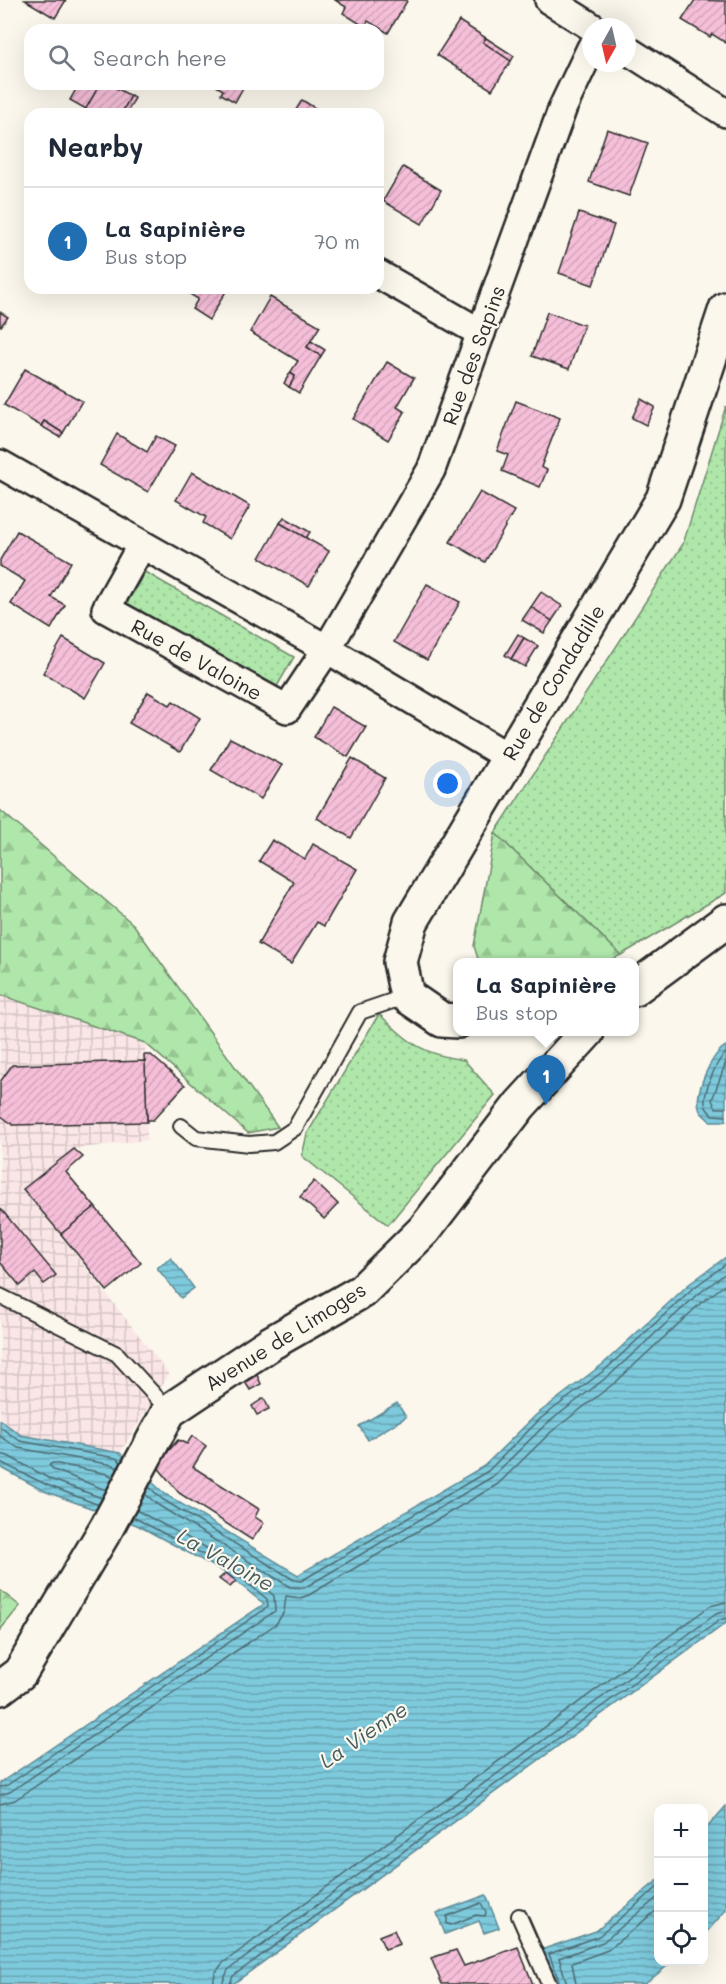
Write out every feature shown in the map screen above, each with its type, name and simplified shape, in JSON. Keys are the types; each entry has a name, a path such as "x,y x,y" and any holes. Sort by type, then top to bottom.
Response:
{"main road":[{"name":"Rue de Condadille","path":"407,996 400,962 411,922 663,499 726,309"},
{"path":"639,985 726,921"},
{"path":"407,996 442,1020 453,1021"},
{"name":"Avenue de Limoges","path":"0,1688 20,1673 111,1519 140,1461 169,1411 271,1343 362,1291 424,1230 473,1162 574,1036"}],"street":[{"path":"549,0 582,21"},
{"path":"636,56 726,113"},
{"name":"Rue des Sapins","path":"327,650 431,470 563,107 582,67"},
{"path":"384,277 481,333"},
{"path":"0,464 327,650 508,757"},
{"name":"Rue de Valoine","path":"141,546 106,609 287,709 327,650"}],"lane":[{"path":"181,1126 196,1138 249,1144 274,1142 295,1128 360,1012 407,996"},
{"path":"0,1296 117,1354 169,1411"},
{"path":"519,1916 549,1984"}],"shaded area":[{"path":"0,995 145,1043 147,1140 74,1149 24,1189 169,1374 120,1453 21,1435 0,1424"}],"green space":[{"path":"726,406 726,893 621,955 495,833 683,544"},
{"path":"145,572 294,657 276,688 127,603"},
{"path":"0,810 134,925 278,1127 248,1133 145,1043 0,995"},
{"path":"495,833 621,955 615,958 478,958 474,946"},
{"path":"379,1014 417,1046 437,1054 464,1060 495,1095 388,1225 302,1156 307,1134"},
{"path":"0,1590 20,1606 0,1630"}],"water":[{"path":"726,1046 726,1121 710,1121 700,1111 698,1104 701,1085 709,1065 720,1050"},
{"path":"726,1257 726,1623 233,1984 0,1984 0,1783 264,1604 226,1573 137,1525 44,1491 0,1467 0,1420 21,1435 120,1453 165,1494 298,1575 484,1466 536,1415 603,1364 688,1285"},
{"path":"171,1258 194,1288 181,1298 157,1268"},
{"path":"397,1403 406,1417 368,1440 359,1426"},
{"path":"726,1806 726,1910 708,1930 708,1858 708,1826"},
{"path":"654,1883 654,1966 667,1966 645,1984 555,1984 538,1951 596,1931"},
{"path":"486,1895 499,1928 484,1933 479,1921 445,1934 437,1913"}],"building":[{"path":"25,0 66,0 55,18"},
{"path":"335,0 407,1 388,33 384,31 384,24 373,24 368,21 366,24 360,24 343,13 346,7"},
{"path":"695,0 726,1 726,43 712,34 710,37 682,20"},
{"path":"459,21 486,38 483,42 511,61 492,90 437,55"},
{"path":"486,38 514,56 511,61 483,42"},
{"path":"76,90 97,90 87,108 70,100"},
{"path":"97,90 120,90 131,96 124,108 86,108"},
{"path":"223,90 242,90 235,102 221,94"},
{"path":"131,96 135,98 129,108 124,108"},
{"path":"302,100 315,108 297,108"},
{"path":"607,129 648,143 629,196 589,182"},
{"path":"403,167 441,190 422,224 384,202"},
{"path":"579,213 614,225 593,285 559,273"},
{"path":"190,294 224,294 209,320 192,309 198,299"},
{"path":"270,297 320,326 307,347 321,356 299,393 289,387 295,376 290,373 298,361 250,332"},
{"path":"0,312 8,317 1,326 0,325"},
{"path":"547,312 584,325 569,369 532,356"},
{"path":"311,341 325,350 321,356 307,347"},
{"path":"387,362 414,378 397,407 405,412 388,440 353,419"},
{"path":"25,369 82,401 63,433 44,421 41,426 4,405"},
{"path":"290,373 295,376 289,387 284,383"},
{"path":"641,399 655,407 646,425 632,418"},
{"path":"516,401 560,418 541,467 547,470 540,487 502,471 508,455 497,451"},
{"path":"44,421 63,433 60,437 41,426"},
{"path":"117,434 147,452 156,436 175,446 148,492 100,465"},
{"path":"192,472 250,506 230,539 203,523 206,517 176,500"},
{"path":"480,492 514,511 485,562 450,542"},
{"path":"284,517 310,532 306,538 280,523"},
{"path":"280,523 329,551 309,586 260,558"},
{"path":"17,531 71,562 51,597 65,605 51,629 11,604 25,581 0,566 0,560"},
{"path":"427,584 460,602 427,660 394,642"},
{"path":"541,592 562,606 552,621 531,607"},
{"path":"531,607 552,621 544,633 522,620"},
{"path":"518,634 524,638 511,659 505,655"},
{"path":"63,638 105,663 85,698 43,673"},
{"path":"524,638 538,646 525,667 511,659"},
{"path":"148,692 170,705 173,701 200,718 180,752 129,723"},
{"path":"331,707 366,727 348,757 314,737"},
{"path":"230,738 282,765 261,799 211,770"},
{"path":"352,758 385,778 351,838 317,818"},
{"path":"272,840 305,859 313,844 357,869 324,926 317,922 291,964 258,944 294,882 259,861"},
{"path":"144,1055 151,1055 185,1085 153,1120 147,1120"},
{"path":"145,1061 147,1122 13,1125 0,1115 0,1082 12,1065"},
{"path":"74,1149 83,1157 66,1172 95,1207 61,1234 23,1189"},
{"path":"314,1181 338,1204 324,1219 300,1197"},
{"path":"95,1207 141,1263 107,1291 61,1234"},
{"path":"0,1208 56,1275 44,1284 35,1273 20,1286 0,1262"},
{"path":"257,1375 261,1384 250,1390 245,1382"},
{"path":"264,1398 269,1409 257,1415 252,1406"},
{"path":"192,1436 206,1446 193,1467 259,1509 255,1517 264,1523 252,1540 179,1493 156,1465 178,1440 187,1444"},
{"path":"226,1573 236,1581 230,1587 219,1579"},
{"path":"394,1930 400,1944 385,1949 379,1936"},
{"path":"518,1947 533,1984 442,1984 431,1958 456,1950 464,1966"}],"place":[{"name":"La Sapinière","path":"546,1105"}],"water label":[{"name":"La Valoine","path":"226,1559"},
{"name":"La Vienne","path":"363,1734"}]}
